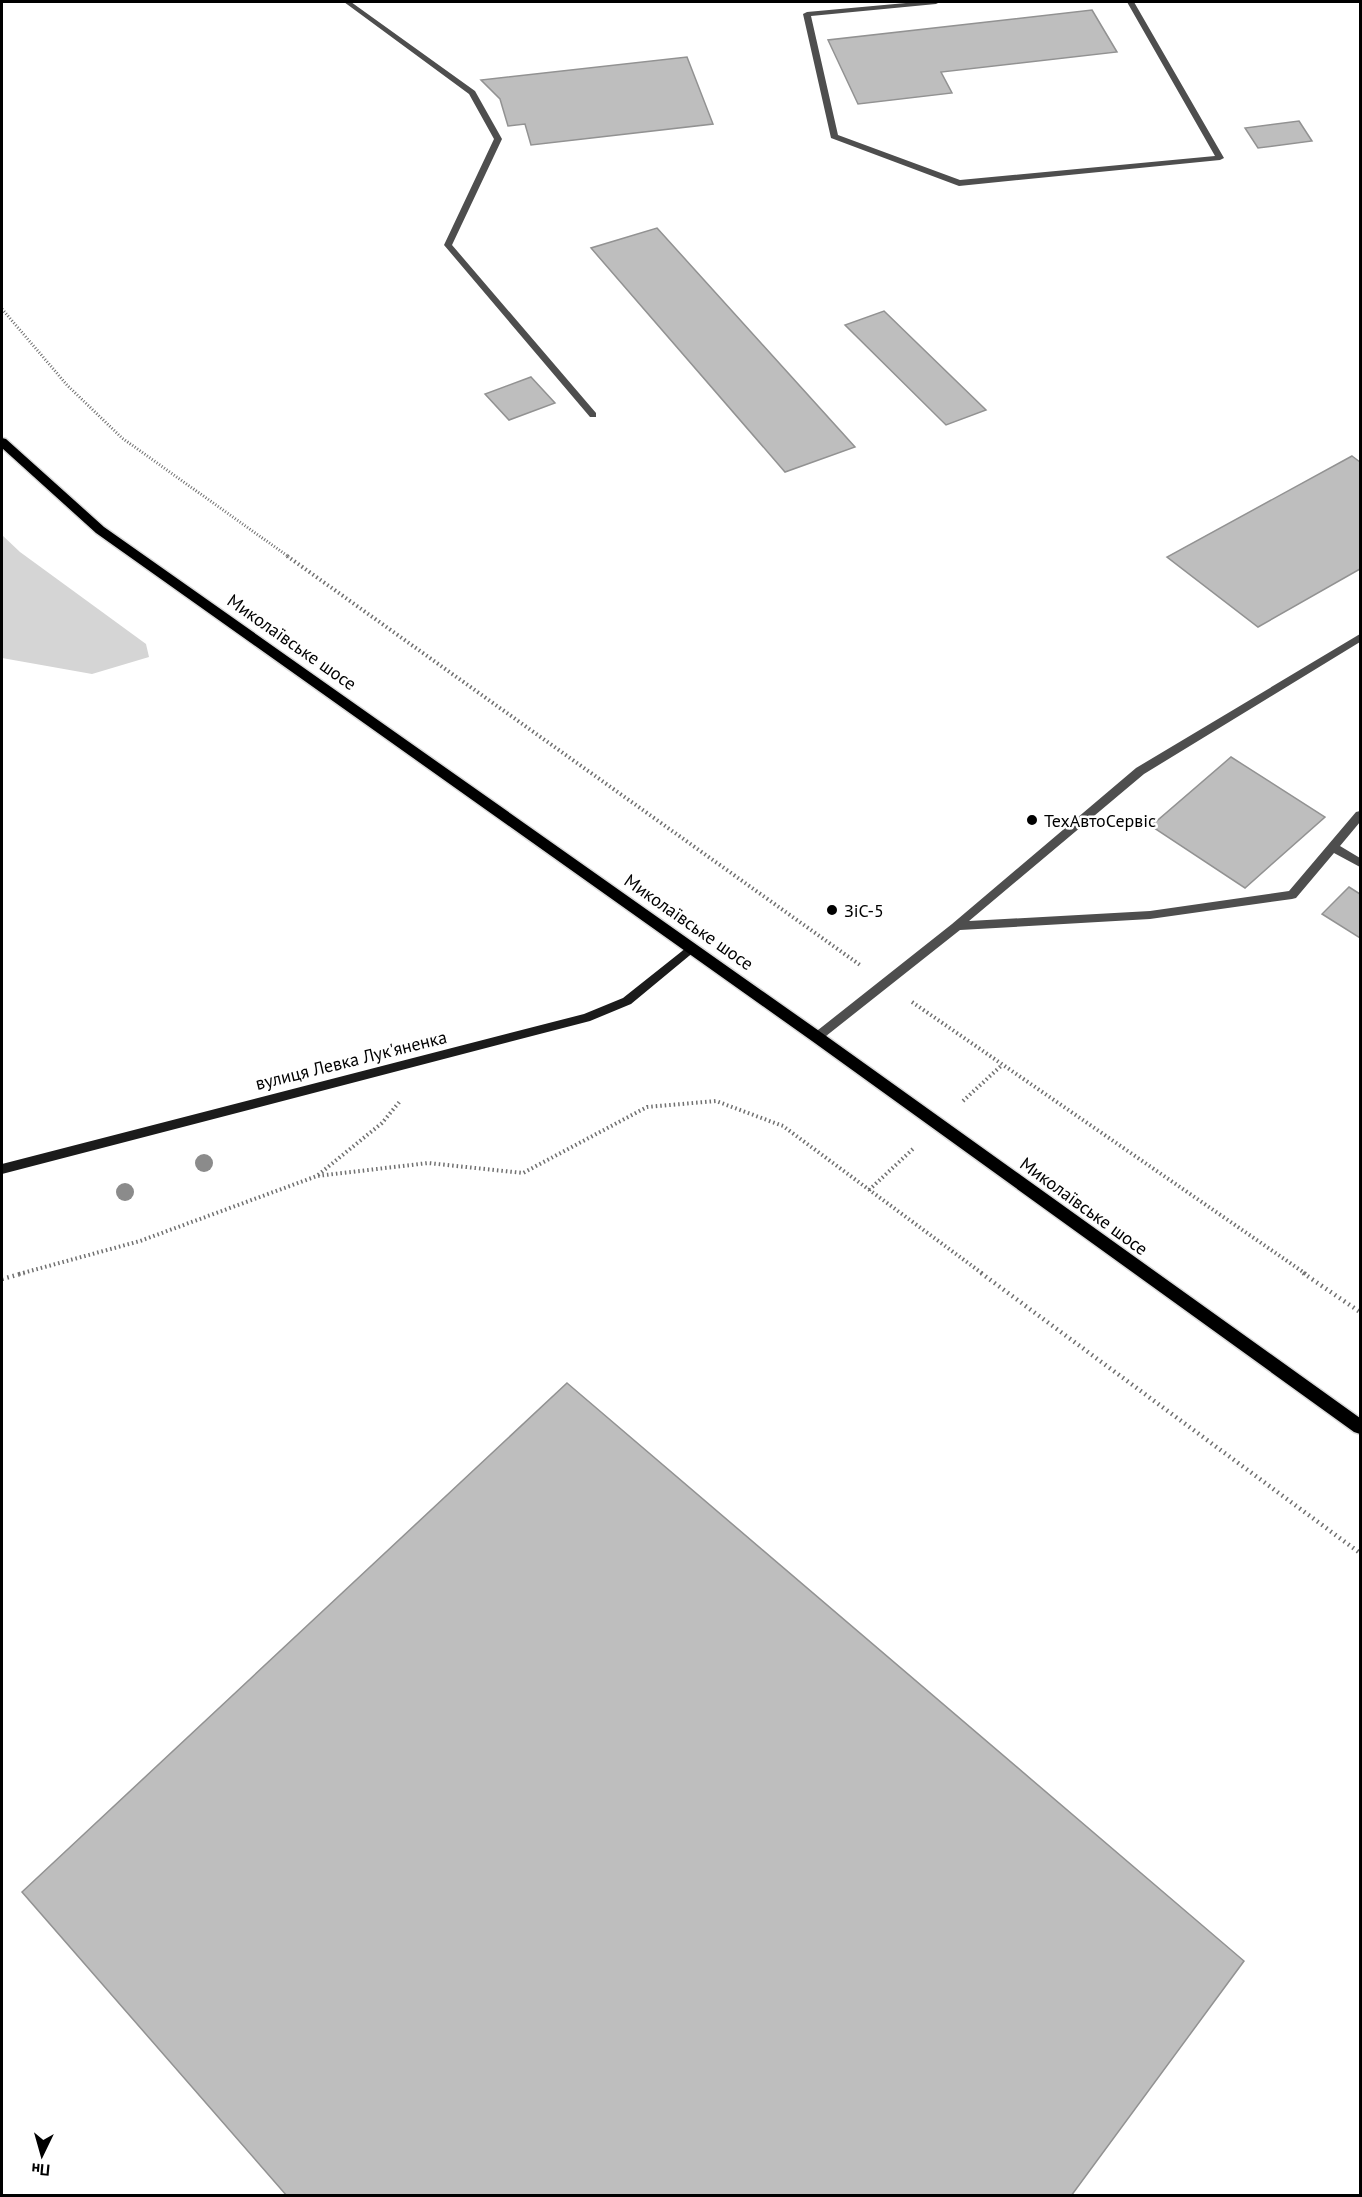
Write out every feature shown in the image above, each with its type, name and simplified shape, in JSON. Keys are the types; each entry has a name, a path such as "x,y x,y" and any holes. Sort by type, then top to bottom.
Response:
{"main road":[{"name":"Миколаївське шосе","path":"2,442 100,530 817,1037 1360,1427"}],"street":[{"name":"вулиця Левка Лук'яненка","path":"2,1169 586,1018 627,1001 691,948"}],"lane":[{"path":"347,2 472,93 498,139 448,245 592,415"},
{"path":"936,2 807,15 834,136 959,183 1220,158 1131,2"},
{"path":"817,1037 957,926 1140,771 1360,638"},
{"path":"957,926 1150,915 1292,895 1360,815"},
{"path":"1333,847 1360,863"}],"path":[{"path":"2,309 67,385 122,438 886,983 1360,1312"},
{"path":"317,1176 382,1124 409,1089 416,1062"},
{"path":"2,1279 140,1241 317,1176 428,1163 523,1173 647,1107 716,1101 783,1126 1360,1553"}],"shaded area":[{"path":"2,535 20,552 146,644 149,657 92,674 2,658"}],"building":[{"path":"1092,10 1117,52 941,72 952,93 858,104 828,40"},
{"path":"687,57 713,124 531,145 525,124 508,126 500,99 481,80"},
{"path":"1299,121 1312,141 1258,148 1245,128"},
{"path":"657,228 855,447 785,472 591,248"},
{"path":"884,311 986,410 946,425 845,325"},
{"path":"531,377 555,403 509,420 485,394"},
{"path":"1352,456 1360,462 1360,569 1258,627 1167,557"},
{"path":"1231,757 1325,817 1245,888 1151,826"},
{"path":"1349,887 1360,894 1360,938 1322,914"},
{"path":"567,1383 1244,1961 1071,2196 287,2196 22,1892"}],"place":[{"name":"ТехАвтоСервіс","path":"1032,820"},
{"name":"ЗіС-5","path":"832,910"}]}
